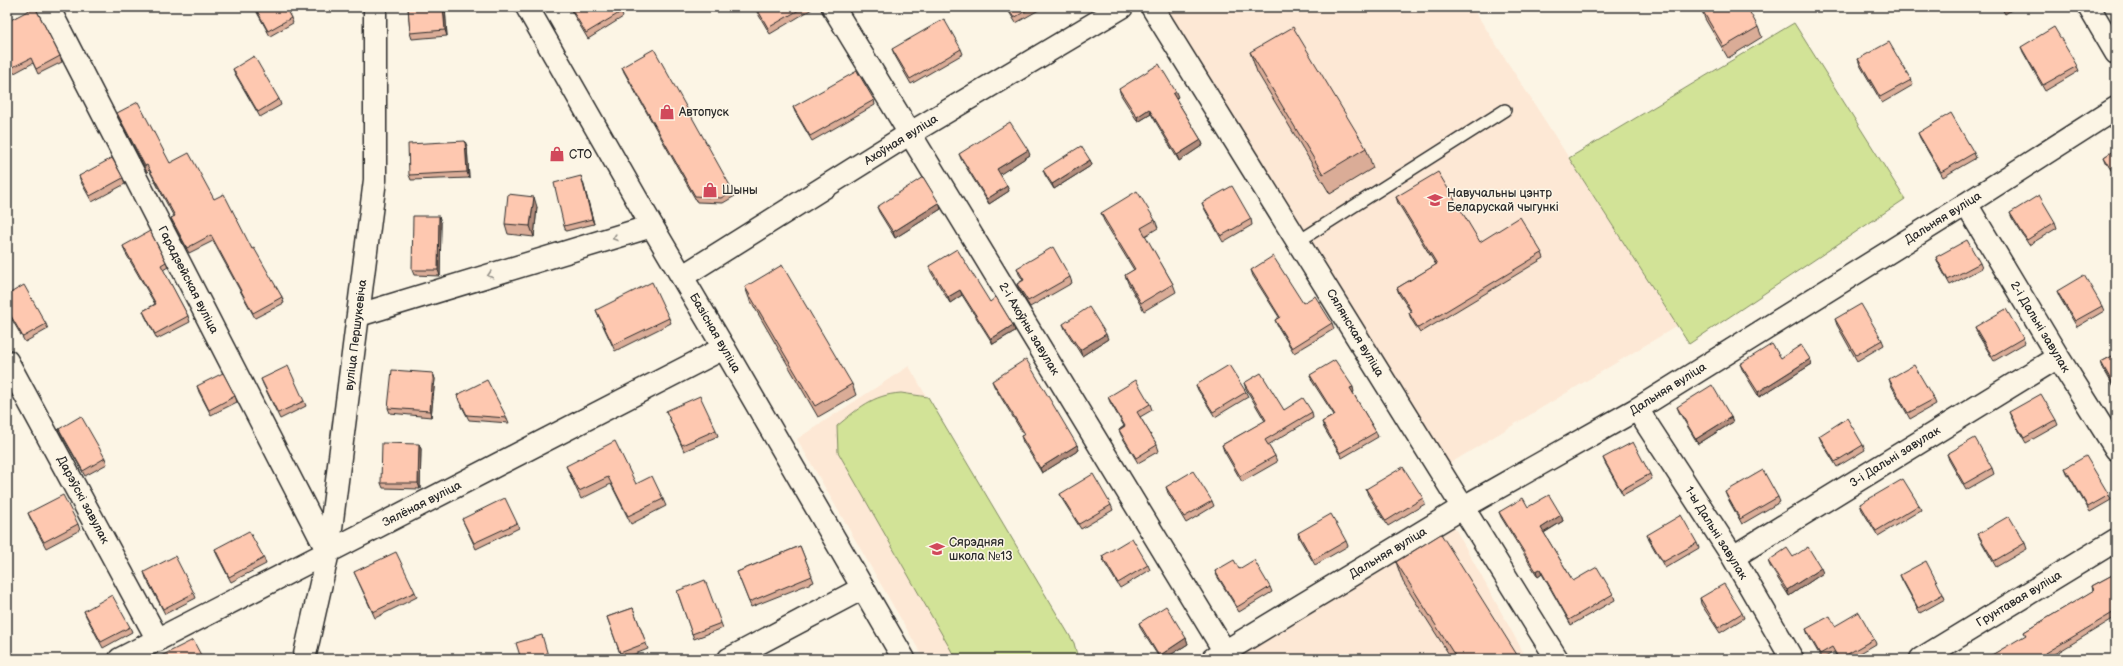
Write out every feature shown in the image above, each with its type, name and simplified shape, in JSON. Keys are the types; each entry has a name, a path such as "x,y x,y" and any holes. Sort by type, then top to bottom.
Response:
{"street":[{"name":"Гарадзейская вуліца","path":"48,7 328,552"},
{"name":"вуліца Першукевіча","path":"304,659 328,552 375,180 375,7"},
{"name":"Базісная вуліца","path":"527,7 652,226 683,276 904,659"},
{"name":"2-і Ахоўны завулак","path":"833,7 1219,655"},
{"name":"Ахоўная вуліца","path":"683,276 910,134 1122,7"},
{"name":"Сялянская вуліца","path":"1152,7 1299,241 1462,508 1558,659"},
{"path":"2089,7 2116,53"},
{"name":"Дальняя вуліца","path":"1219,655 1462,508 1637,409 1966,204 2116,108"},
{"name":"2-і Дальні завулак","path":"1966,204 2058,357 2116,449"},
{"path":"359,315 652,226"},
{"name":"Зялёная вуліца","path":"120,659 724,348"},
{"name":"3-і Дальні завулак","path":"1733,557 2058,357"},
{"name":"Дарэўскі завулак","path":"7,361 158,640"},
{"name":"1-ы Дальні завулак","path":"1637,409 1733,557 1792,659"},
{"name":"Грунтавая вуліца","path":"1921,659 2116,540"},
{"path":"729,659 863,588"}],"lane":[{"path":"1299,241 1505,110"}],"shaded area":[{"name":"Навучальны цэнтр Беларускай чыгункі","path":"1152,7 1472,7 1677,326 1439,470"},
{"name":"Сярэдняя школа №13","path":"909,366 1076,659 924,659 797,439"},
{"path":"1451,521 1527,659 1231,659"}],"green space":[{"path":"1794,23 1905,199 1689,344 1569,158"},
{"name":"Сярэдняя школа №13","path":"901,393 928,397 1074,643 1078,659 956,659 838,452 837,426 866,404 882,396"}],"building":[{"path":"35,7 60,56 36,69 31,58 7,70 7,22"},
{"path":"255,7 285,7 291,18 268,31"},
{"path":"408,7 443,7 445,30 410,33"},
{"path":"570,7 618,7 621,12 586,33"},
{"path":"756,7 804,7 768,28"},
{"path":"1007,7 1032,7 1014,18"},
{"path":"1747,7 1758,27 1724,47 1701,8"},
{"path":"944,19 961,49 910,79 892,49"},
{"path":"1293,27 1366,148 1323,174 1250,52"},
{"path":"2054,27 2077,66 2043,85 2021,47"},
{"path":"1889,42 1911,80 1880,97 1858,59"},
{"name":"Автопуск","path":"654,49 733,191 721,198 695,196 622,67"},
{"path":"254,56 279,99 258,112 233,69"},
{"path":"1159,64 1176,92 1173,94 1201,140 1177,155 1149,109 1137,117 1119,89"},
{"path":"857,71 874,100 810,136 793,107"},
{"path":"138,102 170,163 189,153 214,199 224,194 252,249 254,248 282,297 253,313 211,235 187,248 171,218 175,216 147,165 145,166 117,113"},
{"path":"1951,113 1974,153 1941,172 1918,133"},
{"path":"1010,122 1028,150 997,169 1007,186 987,199 959,154"},
{"path":"465,141 467,172 409,175 408,144"},
{"path":"1081,146 1090,160 1052,184 1043,170"},
{"path":"2116,149 2116,176 2104,157"},
{"path":"112,158 123,178 90,196 79,176"},
{"path":"1438,172 1480,242 1520,217 1542,253 1418,328 1409,313 1412,312 1397,288 1437,264 1396,197"},
{"path":"581,176 592,219 564,226 554,183"},
{"path":"923,177 939,203 893,232 877,207"},
{"path":"1232,186 1251,219 1221,236 1202,203"},
{"path":"1137,191 1155,220 1141,228 1173,284 1141,303 1125,275 1135,269 1101,213"},
{"path":"508,194 534,197 530,226 505,224"},
{"path":"2039,195 2055,222 2027,240 2010,213"},
{"path":"413,216 439,216 438,270 412,270"},
{"path":"150,231 166,262 161,265 188,316 155,334 143,311 156,304 123,246"},
{"path":"1967,240 1980,263 1948,280 1936,257"},
{"path":"1053,247 1070,277 1028,301 1017,284 1024,280 1017,268"},
{"path":"957,249 990,302 996,297 1013,325 991,339 960,290 948,297 929,266"},
{"path":"1273,256 1303,303 1315,296 1332,323 1292,348 1275,320 1280,317 1251,270"},
{"path":"782,265 852,384 815,406 745,287"},
{"path":"2084,275 2102,306 2075,321 2057,291"},
{"path":"652,282 669,318 613,345 596,310"},
{"path":"24,285 46,324 23,337 7,309 7,295"},
{"path":"1861,304 1882,340 1856,355 1835,319"},
{"path":"1089,307 1106,334 1080,350 1063,324"},
{"path":"2006,309 2023,338 1992,356 1975,327"},
{"path":"1772,344 1781,358 1801,345 1810,359 1758,392 1740,364"},
{"path":"2116,354 2116,389 2101,362"},
{"path":"1026,359 1077,445 1040,468 1021,436 1025,434 992,381"},
{"path":"1335,360 1353,387 1350,388 1376,432 1340,453 1322,422 1335,415 1310,375"},
{"path":"1229,365 1246,392 1213,412 1196,385"},
{"path":"1914,365 1934,399 1908,413 1889,379"},
{"path":"288,366 304,401 278,413 261,379"},
{"path":"392,370 433,373 430,411 388,408"},
{"path":"223,373 235,396 209,410 197,386"},
{"path":"1261,373 1284,410 1303,398 1312,412 1265,440 1275,456 1240,476 1222,445 1266,420 1244,383"},
{"path":"487,380 507,418 467,415 457,395"},
{"path":"1136,380 1150,404 1137,412 1157,445 1136,458 1119,430 1125,426 1108,397"},
{"path":"1712,385 1731,417 1696,439 1677,407"},
{"path":"2041,394 2056,420 2024,438 2009,412"},
{"path":"700,396 716,430 682,445 666,411"},
{"path":"81,416 105,458 83,471 59,429"},
{"path":"1847,418 1863,445 1835,462 1819,436"},
{"path":"1975,438 1992,468 1964,484 1947,454"},
{"path":"615,441 636,484 652,476 663,499 628,516 608,477 579,491 566,466"},
{"path":"1633,442 1650,474 1621,490 1603,458"},
{"path":"382,443 419,444 418,483 381,483"},
{"path":"2086,456 2109,495 2088,507 2065,468"},
{"path":"1403,467 1423,498 1386,521 1366,489"},
{"path":"1763,470 1778,497 1740,519 1725,492"},
{"path":"1193,471 1212,501 1184,517 1166,487"},
{"path":"1093,474 1111,505 1079,524 1060,494"},
{"path":"1903,479 1919,505 1876,531 1860,504"},
{"path":"63,495 78,524 44,542 28,513"},
{"path":"1549,495 1561,515 1541,528 1573,581 1597,567 1613,594 1569,620 1540,569 1536,571 1499,512 1523,498 1528,507"},
{"path":"505,498 517,523 474,543 462,519"},
{"path":"1331,514 1346,541 1313,560 1298,533"},
{"path":"1681,515 1697,543 1663,562 1647,535"},
{"path":"2009,516 2025,543 1994,561 1978,534"},
{"path":"249,531 264,558 229,577 215,549"},
{"path":"1441,534 1519,658 1457,659 1396,562"},
{"path":"1132,538 1148,565 1118,583 1102,556"},
{"path":"800,546 812,576 749,602 737,572"},
{"path":"1808,547 1821,568 1787,590 1768,561 1787,548 1793,557"},
{"path":"396,552 415,592 373,612 354,572"},
{"path":"175,556 194,593 163,609 144,572"},
{"path":"1234,560 1239,569 1254,560 1270,587 1237,607 1215,571"},
{"path":"1926,561 1943,594 1918,608 1900,575"},
{"path":"2116,573 2116,611 2036,659 1985,659 2026,635 2024,632 2094,590 2092,586"},
{"path":"705,580 721,623 692,634 677,591"},
{"path":"1724,584 1742,613 1718,628 1700,598"},
{"path":"112,595 130,627 101,642 84,611"},
{"path":"1166,606 1186,638 1159,656 1139,623"},
{"path":"633,608 646,643 620,653 607,617"},
{"path":"1859,612 1874,639 1839,659 1832,647 1820,654 1806,629 1830,616 1835,626"},
{"path":"542,635 549,659 521,659 516,643"},
{"path":"193,640 203,659 155,659"},
{"path":"12,654 15,659 7,659 7,657"},
{"path":"1775,654 1778,659 1767,659"}],"place":[{"name":"Автопуск","path":"667,112"},
{"name":"СТО","path":"557,154"},
{"name":"Шыны","path":"710,190"},
{"name":"Навучальны цэнтр Беларускай чыгункі","path":"1435,200"},
{"name":"Сярэдняя школа №13","path":"937,549"}]}
